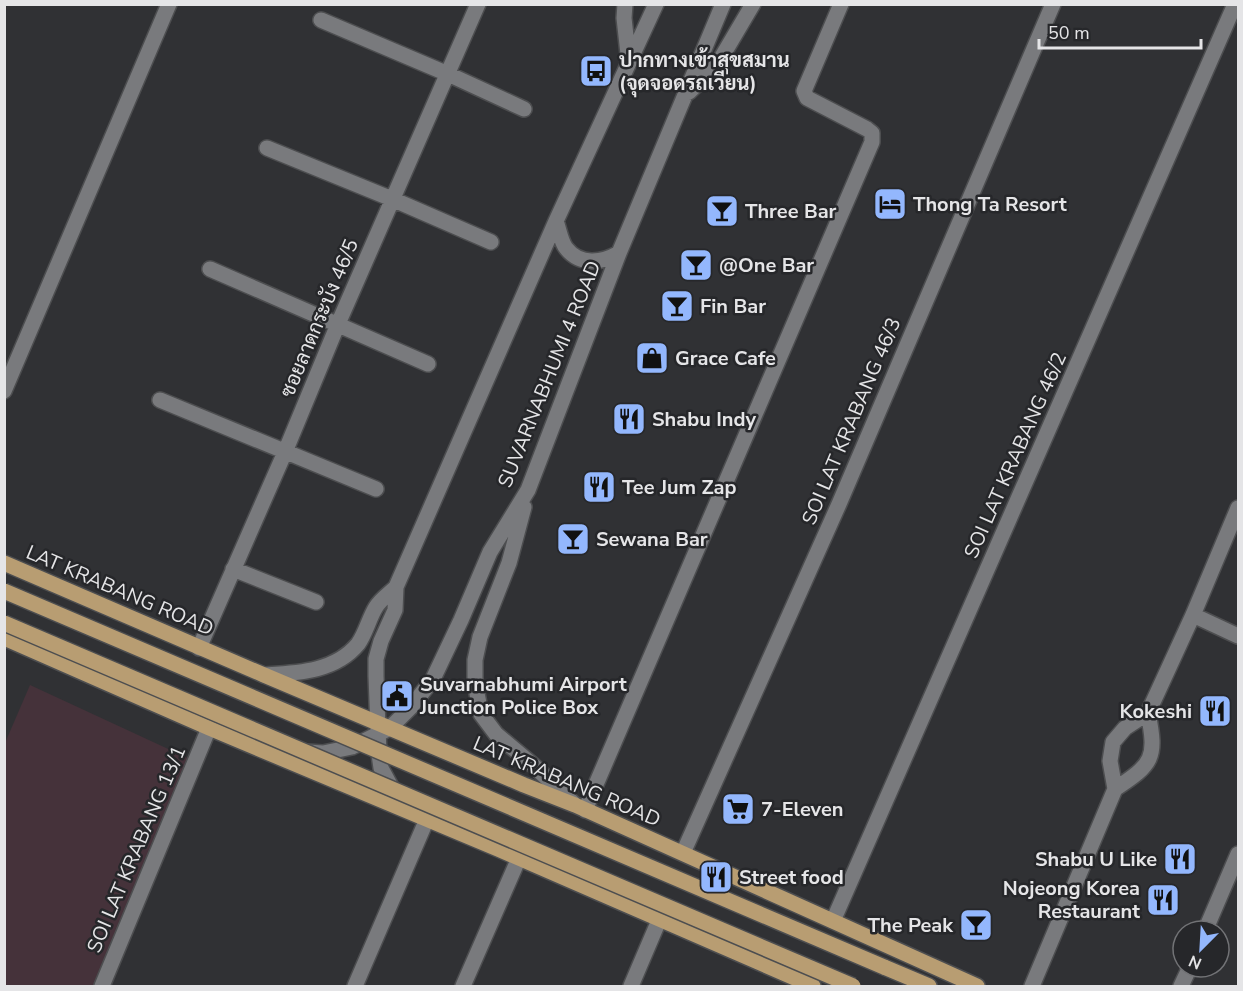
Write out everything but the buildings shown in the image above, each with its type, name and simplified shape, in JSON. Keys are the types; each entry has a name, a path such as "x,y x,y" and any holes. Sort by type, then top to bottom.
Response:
{"main road":[{"name":"LAT KRABANG ROAD","path":"4,563 264,675 381,729 580,807 978,987"},
{"path":"4,591 930,987"},
{"path":"4,623 853,987"},
{"path":"4,638 239,741 660,918 813,987"}],"street":[{"path":"4,391 169,4"},
{"name":"ซอยลาดกระบัง 46/5","path":"199,648 478,4"},
{"path":"625,4 624,18 629,63"},
{"path":"402,808 381,768 376,659 394,609 396,587 556,221 656,4"},
{"name":"SUVARNABHUMI 4 ROAD","path":"239,741 323,753 352,747 411,707 432,679 447,651 490,552 528,490 619,253 723,4"},
{"path":"684,96 717,64 753,4"},
{"path":"528,490 509,563 480,637 475,660 475,683 481,714 496,734 580,807 872,142 872,133 867,129 807,98 804,92 841,4"},
{"name":"SOI LAT KRABANG 46/3","path":"683,853 839,504 1053,4"},
{"name":"SOI LAT KRABANG 46/2","path":"833,921 1236,4"},
{"path":"321,20 524,109"},
{"path":"267,148 491,242"},
{"path":"556,221 566,248 577,257 592,262 606,260 619,253"},
{"path":"210,269 428,364"},
{"path":"160,400 376,489"},
{"path":"1032,987 1115,789 1110,761 1113,742 1125,728 1148,713 1239,508"},
{"path":"233,569 316,602"},
{"path":"264,675 306,672 346,655 357,644 378,604 396,587"},
{"path":"1193,615 1239,636"},
{"path":"1115,789 1138,774 1151,759 1153,740 1148,713"},
{"name":"SOI LAT KRABANG 13/1","path":"102,987 209,728"},
{"path":"355,987 427,819"},
{"path":"1210,919 1239,854"},
{"path":"463,987 519,858"},
{"path":"631,987 660,918"}],"shaded area":[{"path":"30,685 192,760 94,986 5,986 5,743"}],"place":[{"name":"ปากทางเข้าสุขสมาน (จุดจอดรถเวียน)","path":"596,71"},
{"name":"Thong Ta Resort","path":"890,204"},
{"name":"Three Bar","path":"722,211"},
{"name":"@One Bar","path":"696,265"},
{"name":"Fin Bar","path":"677,306"},
{"name":"Grace Cafe","path":"652,358"},
{"name":"Shabu Indy","path":"629,419"},
{"name":"Tee Jum Zap","path":"599,487"},
{"name":"Sewana Bar","path":"573,539"},
{"name":"Suvarnabhumi Airport Junction Police Box","path":"397,696"},
{"name":"Kokeshi","path":"1215,711"},
{"name":"7-Eleven","path":"738,809"},
{"name":"Shabu U Like","path":"1180,859"},
{"name":"Street food","path":"716,877"},
{"name":"Nojeong Korea Restaurant","path":"1163,900"},
{"name":"The Peak","path":"976,925"}]}
